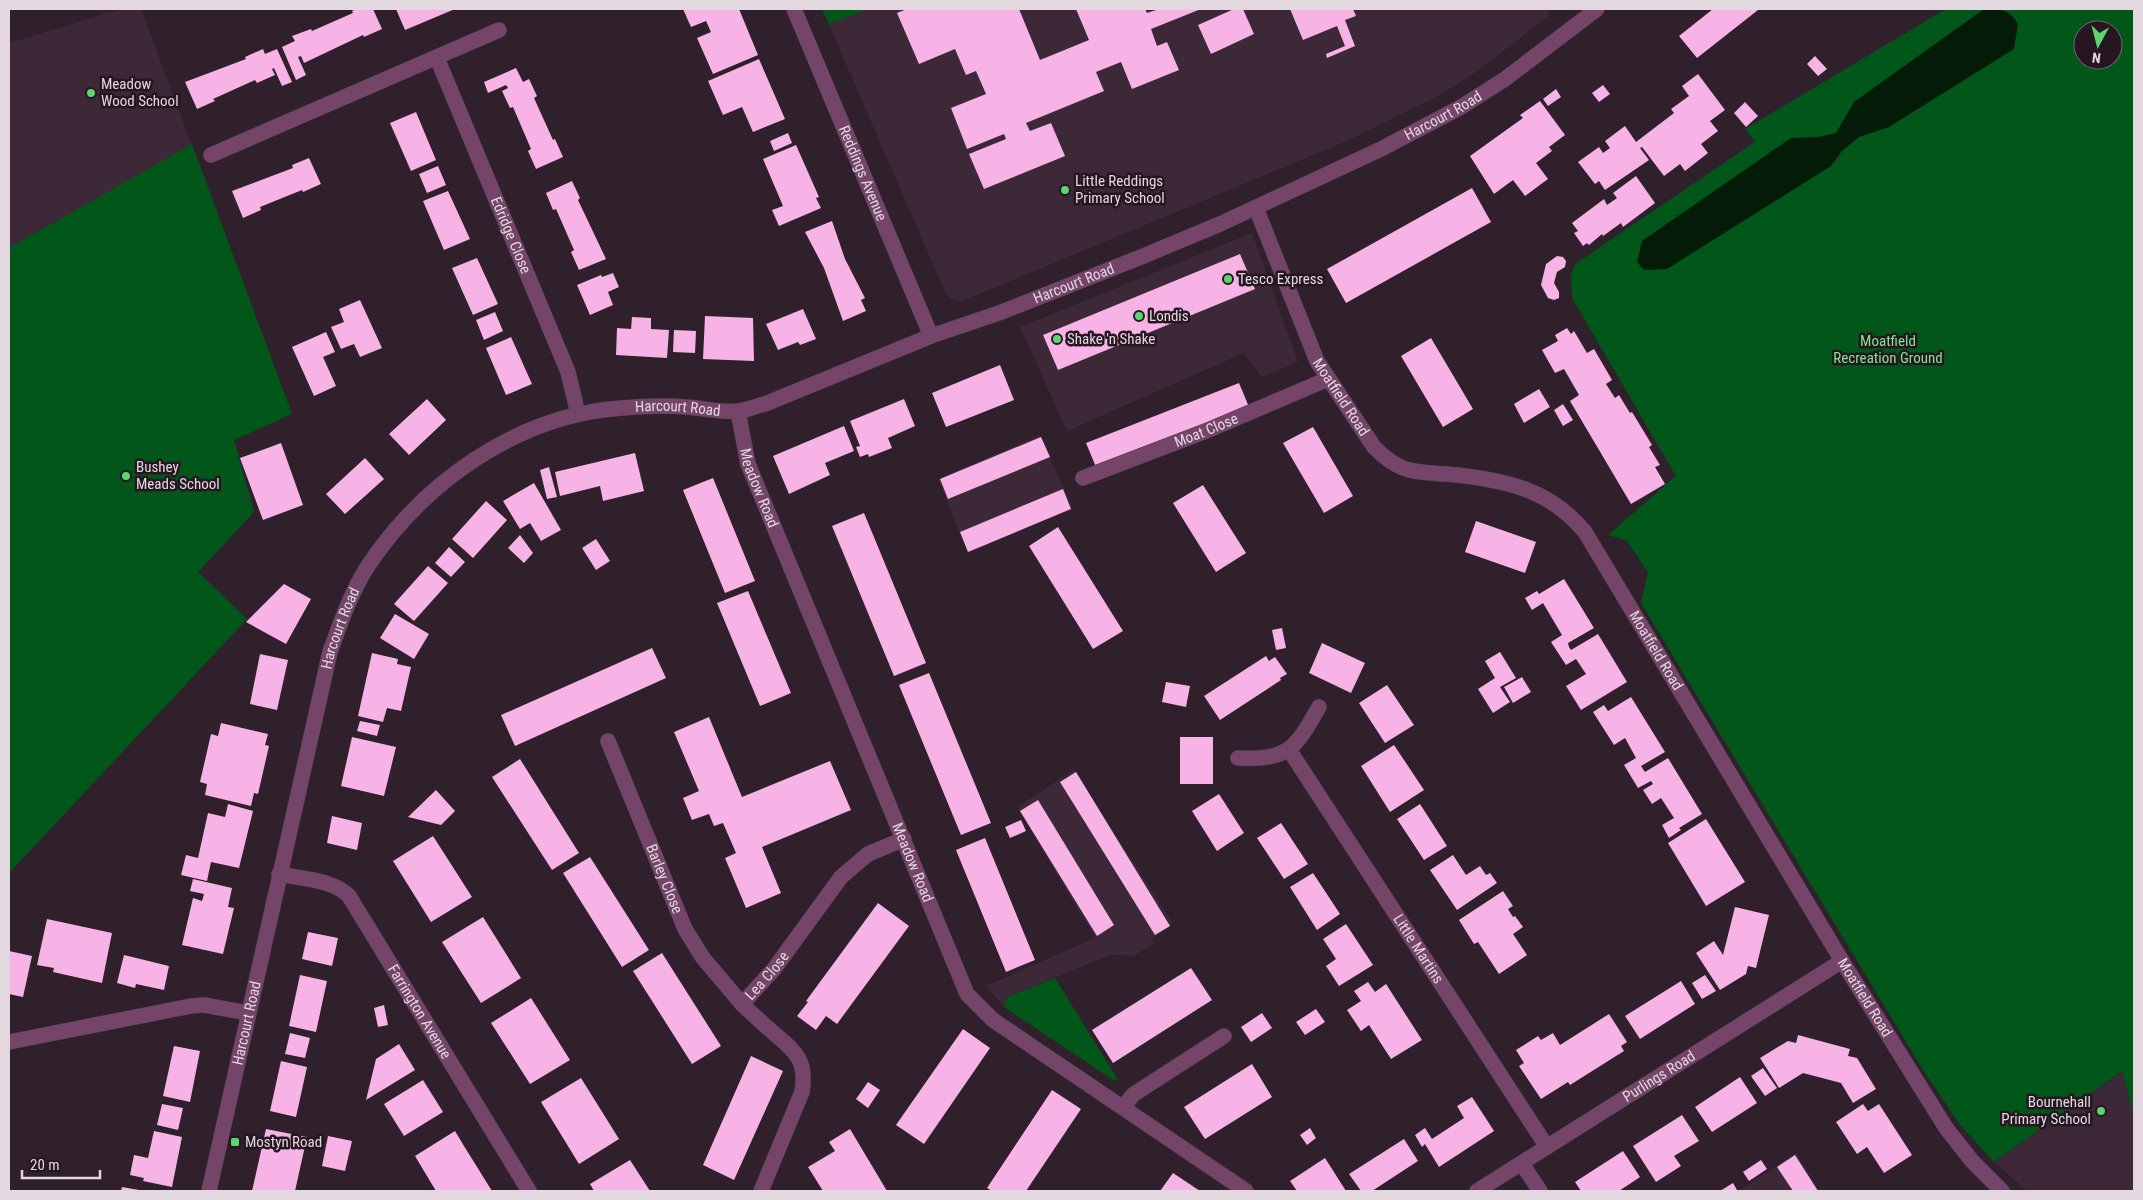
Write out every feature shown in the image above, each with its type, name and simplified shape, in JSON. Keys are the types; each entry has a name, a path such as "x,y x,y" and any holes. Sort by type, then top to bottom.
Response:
{"street":[{"name":"Reddings Avenue","path":"794,9 931,336"},
{"name":"Harcourt Road","path":"209,1191 330,652 346,608 366,570 400,524 444,482 470,462 503,443 578,414 620,408 662,406 738,411 764,404 931,336 999,313 1141,257 1256,208 1381,149 1461,107 1513,74 1597,9"},
{"path":"211,155 499,30"},
{"name":"Edridge Close","path":"437,58 568,372 578,414"},
{"name":"Moatfield Road","path":"1256,208 1317,361 1374,447 1394,465 1413,472 1486,479 1513,485 1548,498 1570,513 1585,532 1842,961 1946,1128 1993,1188"},
{"name":"Moat Close","path":"1083,478 1206,431 1328,379"},
{"name":"Meadow Road","path":"738,411 748,464 968,994 993,1020 1246,1191"},
{"path":"1238,758 1256,759 1290,751 1302,736 1319,707"},
{"name":"Barley Close","path":"608,741 685,929 703,958 742,1004"},
{"name":"Little Martins","path":"1290,751 1548,1147"},
{"name":"Lea Close","path":"761,1191 802,1092 804,1074 802,1065 793,1048 742,1004 774,969 841,877 855,863 868,854 904,839"},
{"name":"Farrington Avenue","path":"279,874 331,884 343,889 349,896 529,1191"},
{"name":"Purlings Road","path":"1477,1191 1842,961"},
{"path":"9,1042 191,1006 204,1005 248,1013"},
{"path":"1123,1107 1134,1094 1224,1036"},
{"path":"1522,1164 1540,1191"}],"shaded area":[{"name":"Bushey Meads School","path":"122,9 141,9 292,414 234,440 254,512 198,572 247,619 9,873 9,43"},
{"name":"Little Reddings Primary School","path":"822,9 1547,9 1550,15 1476,72 1440,95 1347,141 960,302 953,300 946,294"},
{"path":"1984,9 2004,11 2015,19 2018,24 2014,49 1889,127 1859,137 1842,151 1831,166 1667,269 1644,270 1637,262 1642,241 1791,138 1818,137 1836,133 1854,102"},
{"path":"1252,233 1298,362 1262,377 1244,353 1067,431 1020,327"},
{"path":"1040,435 1072,507 968,553 938,479"},
{"path":"1074,770 1173,924 1151,939 1154,943 1134,956 1110,955 1007,997 1004,1007 986,986 1095,938 1017,807"},
{"name":"Bournehall Primary School","path":"2134,1063 2134,1191 2027,1191 1994,1162"},
{"path":"1796,1153 1819,1191 1739,1191"}],"green space":[{"path":"822,9 868,9 829,24"},
{"name":"Moatfield Recreation Ground","path":"1946,9 2134,9 2134,1116 2122,1071 1994,1162 1961,1126 1923,1070 1641,603 1648,572 1626,540 1608,535 1676,476 1572,298 1571,274 1575,264 1755,142 1745,129"},
{"name":"Bushey Meads School","path":"192,144 292,414 234,440 254,512 198,572 247,619 9,873 9,248"},
{"path":"1055,978 1118,1080 1113,1080 1004,1007 1007,997"}],"building":[{"path":"356,9 373,9 382,29 364,37 363,35 304,63 301,56 298,57 306,75 296,80 282,47 295,41 292,36 311,29 312,31 353,13 352,11"},
{"path":"396,9 455,9 405,30"},
{"path":"683,9 739,9 758,55 713,74 697,38 711,32 706,21 691,27"},
{"path":"907,9 1019,9 1040,60 1089,40 1076,9 1145,9 1147,13 1159,9 1201,9 1151,29 1157,46 1167,42 1179,70 1132,89 1121,62 1096,72 1104,91 1026,123 1030,131 1051,123 1065,156 984,189 969,154 1006,139 1004,134 967,149 951,108 986,94 976,71 966,75 955,49 919,64 897,13"},
{"path":"1234,9 1243,9 1254,34 1211,54 1198,25"},
{"path":"1290,9 1353,9 1356,16 1345,20 1355,46 1327,58 1326,54 1345,46 1337,26 1303,40"},
{"path":"1713,9 1758,10 1697,58 1679,36"},
{"path":"263,49 265,54 277,49 292,82 282,86 274,68 272,69 275,75 257,83 255,80 213,99 215,101 197,109 185,82 246,59 245,57"},
{"path":"1815,56 1827,69 1818,76 1807,64"},
{"path":"759,59 785,119 753,132 742,107 723,115 708,81"},
{"path":"516,68 523,82 529,79 537,96 534,98 563,157 536,169 528,151 531,149 513,107 510,108 502,91 508,88 506,85 488,93 484,82"},
{"path":"1698,74 1725,110 1710,121 1718,131 1701,144 1708,153 1685,171 1680,164 1664,176 1642,147 1640,148 1649,160 1605,190 1599,181 1595,184 1578,162 1599,147 1603,153 1610,148 1605,141 1625,126 1636,142 1674,113 1671,109 1689,96 1682,86"},
{"path":"1603,85 1610,94 1599,102 1592,93"},
{"path":"1556,89 1561,97 1548,106 1543,99"},
{"path":"1540,101 1565,135 1549,147 1552,151 1536,163 1548,179 1525,196 1513,180 1494,194 1470,156 1523,118 1520,115"},
{"path":"1745,102 1758,116 1746,127 1734,113"},
{"path":"416,112 436,160 411,171 390,123"},
{"path":"788,133 792,143 774,151 770,141"},
{"path":"796,145 819,197 816,198 821,208 779,226 772,210 783,206 763,159"},
{"path":"309,158 321,184 260,207 261,210 243,218 232,191 293,168 292,165"},
{"path":"438,166 446,185 427,193 419,174"},
{"path":"1636,176 1655,203 1623,227 1621,223 1603,236 1602,234 1589,245 1587,243 1583,246 1574,233 1578,231 1572,223 1604,199 1607,205 1617,198 1613,193"},
{"path":"572,181 580,198 578,200 606,259 579,270 571,252 574,250 556,209 553,210 546,193"},
{"path":"1472,188 1491,222 1346,303 1327,269"},
{"path":"448,191 470,239 444,250 423,201"},
{"path":"832,221 845,259 865,298 861,300 866,311 843,321 824,268 805,232"},
{"path":"1240,254 1255,289 1058,370 1043,335"},
{"path":"1557,256 1563,257 1566,261 1565,267 1557,272 1554,283 1559,292 1559,298 1554,300 1548,298 1541,285 1546,264"},
{"path":"477,258 498,304 473,315 452,268"},
{"path":"613,273 619,287 608,292 613,305 590,315 577,285 601,275 602,277"},
{"path":"360,300 382,348 360,357 354,344 341,349 331,327 344,322 339,309"},
{"path":"803,309 816,339 800,345 798,342 778,350 766,324"},
{"path":"495,312 503,331 484,340 476,320"},
{"path":"705,316 753,318 754,361 703,359"},
{"path":"632,317 651,318 651,329 669,330 667,358 616,355 617,328 631,329"},
{"path":"1567,328 1571,334 1574,331 1587,353 1594,349 1612,380 1606,384 1615,398 1619,395 1630,413 1632,412 1652,445 1649,447 1660,465 1655,467 1665,484 1631,504 1570,401 1579,395 1564,369 1555,373 1542,350 1558,341 1555,335"},
{"path":"674,330 696,331 695,353 673,352"},
{"path":"326,332 335,352 323,357 336,386 314,396 292,347"},
{"path":"511,337 532,384 506,395 486,348"},
{"path":"1431,338 1473,409 1443,427 1401,356"},
{"path":"1000,365 1014,400 946,427 932,393"},
{"path":"1239,383 1249,407 1096,467 1086,443"},
{"path":"1539,389 1550,407 1524,423 1514,404"},
{"path":"427,399 446,420 409,455 389,434"},
{"path":"904,399 915,426 888,438 892,448 869,457 868,454 860,457 856,447 860,446 850,421"},
{"path":"1563,404 1573,420 1563,426 1554,410"},
{"path":"844,426 854,451 825,463 830,475 789,494 773,456"},
{"path":"1313,427 1353,496 1324,513 1283,443"},
{"path":"1041,437 1050,457 948,499 940,479"},
{"path":"281,443 303,505 263,520 240,458"},
{"path":"635,453 644,491 603,501 600,486 560,496 555,472"},
{"path":"365,458 384,479 345,514 326,494"},
{"path":"549,467 557,497 547,499 540,470"},
{"path":"713,478 755,581 725,593 683,490"},
{"path":"534,483 561,530 541,541 530,523 520,529 503,501"},
{"path":"1203,485 1246,553 1216,572 1173,503"},
{"path":"1063,489 1071,509 968,552 960,532"},
{"path":"486,501 507,520 473,558 452,539"},
{"path":"864,513 926,663 894,676 832,526"},
{"path":"1476,521 1536,542 1525,573 1465,552"},
{"path":"1058,527 1123,631 1093,649 1029,546"},
{"path":"520,535 533,553 524,563 508,548"},
{"path":"596,539 610,561 596,570 582,548"},
{"path":"449,547 465,562 451,577 435,563"},
{"path":"428,566 448,583 414,621 394,604"},
{"path":"1564,579 1594,628 1568,643 1569,647 1571,650 1598,634 1627,682 1581,710 1566,686 1586,674 1576,659 1566,665 1551,642 1562,635 1543,603 1532,610 1525,598 1537,591 1539,594"},
{"path":"284,584 311,599 286,644 246,622"},
{"path":"748,591 791,693 760,706 717,603"},
{"path":"395,614 429,634 414,659 380,638"},
{"path":"1282,628 1286,648 1276,650 1272,630"},
{"path":"1322,643 1365,663 1351,693 1309,673"},
{"path":"652,648 666,678 515,746 501,715"},
{"path":"1500,652 1516,678 1500,687 1510,702 1493,713 1478,689 1495,678 1485,661"},
{"path":"372,653 398,659 397,664 411,667 401,711 387,708 383,722 358,716"},
{"path":"260,654 288,660 277,710 250,704"},
{"path":"1266,656 1269,661 1275,657 1287,674 1280,678 1281,680 1220,720 1204,696"},
{"path":"929,673 991,823 961,835 899,685"},
{"path":"1522,677 1531,692 1513,703 1504,687"},
{"path":"1166,682 1190,686 1186,707 1162,702"},
{"path":"1387,685 1414,725 1385,743 1359,703"},
{"path":"1631,697 1665,752 1641,766 1645,772 1668,758 1702,814 1679,828 1681,830 1669,838 1662,825 1674,818 1661,798 1652,804 1643,790 1653,784 1651,781 1638,788 1624,765 1636,758 1625,738 1614,745 1593,712 1604,705 1608,711"},
{"path":"709,717 742,797 830,761 851,810 762,847 781,893 746,908 725,858 736,853 723,823 714,826 709,814 692,820 683,798 699,791 674,732"},
{"path":"360,721 380,725 377,736 357,731"},
{"path":"221,723 268,734 265,745 269,746 258,794 254,793 251,806 205,795 207,784 200,782 211,734 218,736"},
{"path":"352,737 396,747 384,796 341,786"},
{"path":"1180,737 1213,737 1213,784 1180,784"},
{"path":"1394,745 1424,790 1390,812 1361,766"},
{"path":"520,759 579,853 552,870 492,777"},
{"path":"1076,772 1170,926 1155,935 1060,782"},
{"path":"436,790 455,811 441,825 408,817"},
{"path":"1219,794 1244,833 1217,851 1192,811"},
{"path":"1038,800 1114,925 1097,936 1020,811"},
{"path":"228,804 253,811 239,868 211,862 207,881 181,875 186,855 198,858 208,813 225,817"},
{"path":"1420,804 1447,846 1424,860 1397,819"},
{"path":"332,816 362,823 357,850 327,843"},
{"path":"1706,819 1745,882 1706,906 1668,843"},
{"path":"1021,820 1026,831 1010,838 1005,827"},
{"path":"1281,823 1308,864 1284,879 1257,838"},
{"path":"433,836 472,897 431,922 393,861"},
{"path":"985,838 1035,960 1006,972 956,850"},
{"path":"1453,855 1466,875 1480,866 1486,875 1490,873 1497,883 1457,910 1430,870"},
{"path":"590,857 649,950 622,967 563,873"},
{"path":"1313,873 1340,914 1317,930 1290,887"},
{"path":"193,879 232,888 228,907 234,908 223,954 182,945 193,898 202,901 204,894 190,891"},
{"path":"1503,891 1513,906 1508,909 1523,927 1513,934 1527,955 1499,974 1478,942 1474,944 1459,920"},
{"path":"878,903 909,926 837,1024 826,1016 816,1030 797,1016"},
{"path":"1735,907 1769,915 1756,968 1748,966 1746,974 1720,990 1696,953 1714,941 1723,955"},
{"path":"483,917 521,978 481,1003 442,942"},
{"path":"47,919 112,933 102,983 53,972 54,968 37,965"},
{"path":"1346,924 1373,965 1339,986 1326,966 1336,959 1323,939"},
{"path":"308,932 338,938 332,966 302,959"},
{"path":"9,951 32,956 23,997 9,994"},
{"path":"662,953 721,1046 692,1064 633,971"},
{"path":"124,955 169,966 164,990 136,984 135,988 117,983"},
{"path":"1191,968 1212,1000 1113,1063 1092,1030"},
{"path":"300,975 327,981 316,1032 289,1026"},
{"path":"1705,975 1716,991 1702,999 1692,983"},
{"path":"1681,981 1695,1004 1640,1039 1625,1016"},
{"path":"1368,982 1375,992 1386,984 1422,1040 1391,1059 1369,1025 1361,1031 1347,1010 1361,1001 1354,991"},
{"path":"531,998 570,1060 530,1084 491,1023"},
{"path":"384,1005 388,1025 378,1027 374,1008"},
{"path":"1316,1009 1325,1022 1305,1035 1296,1022"},
{"path":"1262,1013 1272,1028 1251,1042 1241,1027"},
{"path":"1609,1014 1627,1042 1621,1046 1624,1051 1570,1085 1568,1082 1541,1099 1519,1066 1524,1063 1516,1050 1538,1036 1541,1040 1553,1033 1560,1045"},
{"path":"963,1029 990,1048 924,1144 896,1125"},
{"path":"290,1033 310,1038 305,1058 285,1054"},
{"path":"1798,1035 1850,1049 1848,1056 1857,1058 1876,1089 1853,1103 1841,1083 1803,1073 1779,1088 1760,1058 1788,1041 1796,1043"},
{"path":"399,1044 415,1070 366,1100 376,1059"},
{"path":"174,1046 200,1051 190,1102 163,1096"},
{"path":"751,1056 783,1071 734,1180 703,1165"},
{"path":"281,1061 307,1067 296,1117 270,1111"},
{"path":"1252,1064 1272,1097 1205,1139 1184,1107"},
{"path":"1763,1068 1777,1088 1765,1096 1751,1076"},
{"path":"1740,1077 1757,1103 1712,1132 1695,1107"},
{"path":"581,1078 619,1139 579,1164 541,1102"},
{"path":"423,1080 443,1112 404,1136 384,1104"},
{"path":"868,1082 880,1090 868,1108 856,1099"},
{"path":"1052,1090 1081,1109 1026,1191 992,1191 987,1188"},
{"path":"1472,1097 1494,1131 1439,1167 1425,1144 1422,1147 1415,1135 1425,1128 1432,1139 1464,1118 1457,1106"},
{"path":"162,1104 183,1108 178,1130 157,1125"},
{"path":"1863,1104 1868,1111 1879,1104 1912,1155 1884,1173 1867,1147 1857,1154 1836,1122"},
{"path":"1682,1115 1699,1141 1674,1156 1681,1166 1656,1182 1633,1146"},
{"path":"1310,1128 1316,1138 1307,1145 1300,1135"},
{"path":"266,1129 307,1137 295,1191 252,1191"},
{"path":"850,1129 887,1191 823,1191 808,1167 835,1151 829,1142"},
{"path":"154,1131 182,1137 172,1187 143,1181 144,1178 130,1175 134,1155 148,1158"},
{"path":"455,1131 492,1191 436,1191 415,1156"},
{"path":"328,1136 352,1141 345,1171 322,1166"},
{"path":"1404,1139 1418,1161 1372,1191 1361,1191 1349,1174"},
{"path":"1623,1151 1640,1177 1619,1191 1581,1191 1575,1182"},
{"path":"1795,1155 1818,1191 1793,1191 1777,1167"},
{"path":"1325,1158 1346,1191 1297,1191 1290,1181"},
{"path":"630,1160 650,1191 594,1191 590,1184"},
{"path":"1761,1160 1767,1169 1749,1181 1743,1172"},
{"path":"1173,1173 1200,1191 1160,1191"},
{"path":"1733,1183 1736,1191 1720,1191"},
{"path":"122,1187 139,1190 139,1191 121,1191"}],"place":[{"name":"Meadow Wood School","path":"91,93"},
{"name":"Little Reddings Primary School","path":"1065,190"},
{"name":"Tesco Express","path":"1228,279"},
{"name":"Londis","path":"1139,316"},
{"name":"Shake 'n Shake","path":"1057,339"},
{"name":"Bushey Meads School","path":"126,476"},
{"name":"Bournehall Primary School","path":"2101,1111"},
{"name":"Mostyn Road","path":"235,1142"}]}
